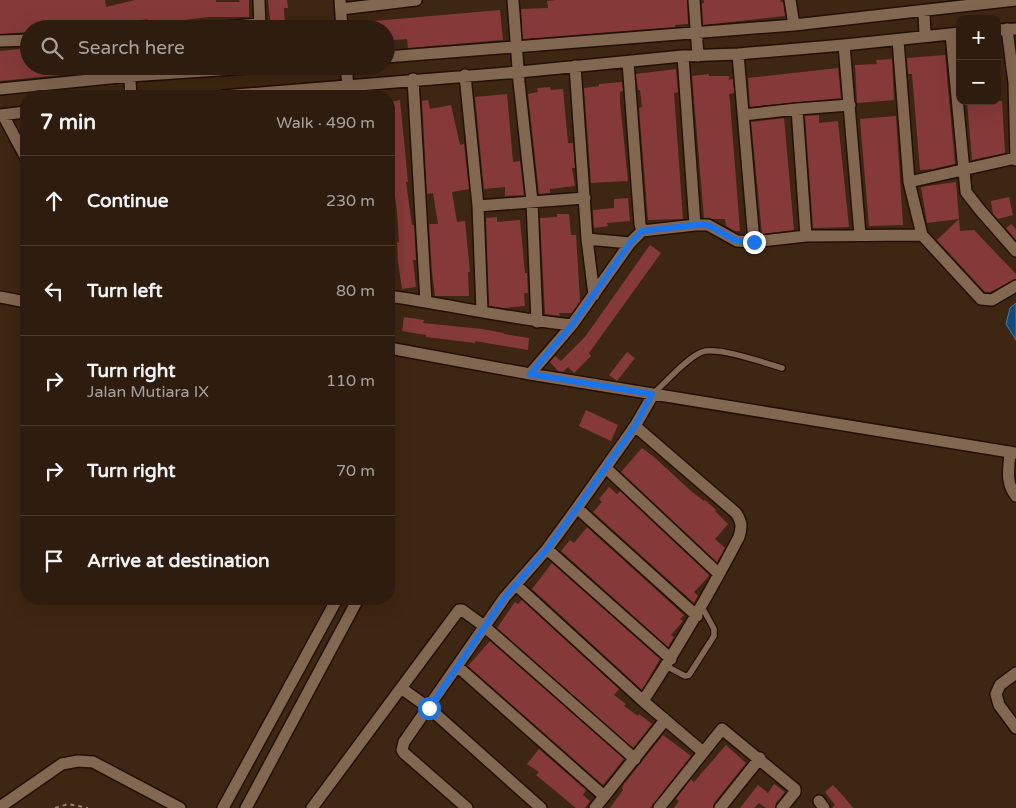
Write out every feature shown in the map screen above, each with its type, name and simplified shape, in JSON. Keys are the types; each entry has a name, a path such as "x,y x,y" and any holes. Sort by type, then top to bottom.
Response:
{"street":[{"path":"259,0 260,20"},
{"path":"341,20 340,5 410,0"},
{"path":"514,0 532,201 538,322"},
{"path":"694,0 698,56"},
{"path":"790,0 794,25"},
{"path":"395,56 794,25 909,6 924,11 1016,0"},
{"path":"924,11 925,36"},
{"path":"909,182 964,168 1016,159 1015,83 1007,29"},
{"path":"353,90 413,79 519,72 683,56 738,54 955,34 966,192 970,199 1016,250"},
{"path":"0,41 20,40"},
{"path":"898,40 909,182 922,235 981,299 992,300 1016,286"},
{"path":"844,45 860,235"},
{"path":"738,54 754,242"},
{"path":"683,56 695,225"},
{"path":"628,62 642,231"},
{"path":"575,66 594,295"},
{"path":"0,89 101,75"},
{"path":"130,75 131,90"},
{"path":"347,75 348,90"},
{"path":"465,75 478,206 482,311"},
{"path":"413,79 426,302"},
{"path":"743,115 797,108 850,105"},
{"path":"797,108 806,236"},
{"path":"20,113 2,115 20,147"},
{"path":"478,206 585,198"},
{"path":"530,374 572,325 630,243 642,231 708,225 737,241 754,242 806,236 922,235"},
{"path":"588,239 630,243"},
{"path":"0,297 20,301"},
{"path":"395,297 538,322 572,325"},
{"path":"395,349 530,374 1013,453 1008,478 1016,496"},
{"path":"466,808 408,757 402,750 404,742 484,626 547,549 606,468 635,426 652,394"},
{"path":"635,426 736,513 740,518 742,529 699,611 643,701"},
{"path":"606,468 719,574"},
{"path":"577,508 699,611"},
{"path":"547,549 669,662"},
{"path":"516,585 643,701 703,752"},
{"path":"223,808 334,605"},
{"path":"246,808 355,605"},
{"path":"312,808 459,610 462,610 484,626 635,758"},
{"path":"457,666 601,804 665,720"},
{"path":"1016,673 1000,686 996,694 999,705 1016,728"},
{"path":"401,688 429,708 541,808"},
{"path":"659,808 720,730 723,729 760,758 795,790 782,808"},
{"path":"720,808 760,758"},
{"path":"0,807 62,764 70,761 84,761 101,766 180,808"}],"lane":[{"path":"652,394 690,360 705,351 725,353 782,368"},
{"path":"669,662 684,676 690,675 712,638 714,629 699,611"}],"path":[{"path":"55,808 68,804 88,808"}],"water":[{"path":"1016,303 1016,340 1006,324 1010,308"}],"building":[{"path":"0,0 105,0 106,7 135,0 216,0 216,2 240,2 239,0 249,0 249,17 208,17 185,20 20,20 20,33 0,34"},
{"path":"268,0 287,0 288,8 284,8 285,20 270,20"},
{"path":"687,0 688,24 675,25 675,27 523,39 521,9 548,8 547,1"},
{"path":"704,0 780,0 783,2 785,16 703,25 702,3 704,3"},
{"path":"500,10 503,40 408,48 407,39 395,40 395,20 386,20"},
{"path":"20,49 20,75 60,75 0,81 0,51"},
{"path":"945,55 955,164 920,170 912,74 908,74 907,58"},
{"path":"892,59 894,100 857,103 855,65 877,64 876,60"},
{"path":"838,68 841,98 750,107 748,78"},
{"path":"676,69 678,92 674,93 683,219 648,220 639,108 642,107 636,74"},
{"path":"709,74 709,76 729,76 729,80 733,79 734,93 729,94 740,231 735,231 726,226 725,219 704,218 692,76"},
{"path":"622,82 623,91 620,92 620,102 628,181 591,183 584,88 599,86 599,84"},
{"path":"550,87 551,90 563,89 568,143 573,143 575,168 572,168 575,186 550,189 550,193 539,194 528,94 538,92 537,88"},
{"path":"507,94 513,162 520,161 524,195 505,196 505,187 484,189 475,97"},
{"path":"400,100 408,182 406,182 412,225 414,225 416,260 413,260 416,287 402,289 398,261 397,243 399,242 395,196 395,101"},
{"path":"428,100 430,109 451,105 460,145 464,144 469,189 452,192 457,222 465,221 470,272 468,272 469,296 435,296 429,224 438,224 433,193 427,194 422,101"},
{"path":"1002,101 1005,153 972,160 967,105 1001,105"},
{"path":"819,115 819,123 838,121 849,227 813,228 805,116"},
{"path":"896,116 903,225 869,226 860,119"},
{"path":"784,118 794,230 762,234 751,122"},
{"path":"956,182 959,219 927,223 921,187"},
{"path":"1009,197 1013,215 998,219 993,214 991,201"},
{"path":"628,198 630,221 607,223 608,226 594,228 593,210 614,208 614,199"},
{"path":"557,214 569,214 571,235 576,235 580,301 572,313 559,313 560,316 545,314 540,218 557,217"},
{"path":"497,217 497,222 520,220 525,273 527,273 528,293 524,293 525,306 504,308 489,306 486,218"},
{"path":"959,219 960,231 974,230 1016,274 1016,279 990,292 985,292 937,240"},
{"path":"1011,224 1016,229 1016,240 1006,228"},
{"path":"650,245 661,253 589,353 591,356 574,373 568,367 563,372 558,371 550,362 555,356 561,361 585,337"},
{"path":"404,317 424,320 423,323 482,329 529,338 528,350 475,341 475,343 426,337 426,335 402,331"},
{"path":"627,352 635,358 617,381 609,375"},
{"path":"586,410 618,425 611,441 579,426"},
{"path":"642,448 691,491 705,500 728,524 715,539 725,548 717,562 621,472"},
{"path":"609,487 617,494 620,491 708,574 709,576 694,592 698,596 694,603 593,512 602,502 599,499"},
{"path":"587,527 684,615 680,619 683,621 671,635 674,637 668,647 561,551 570,540 574,543"},
{"path":"552,563 660,659 642,690 532,589"},
{"path":"522,600 619,689 614,695 626,704 624,706 652,724 633,748 497,628 515,602 518,604"},
{"path":"490,641 624,759 603,785 468,666"},
{"path":"663,735 691,756 650,808 610,808 623,790 624,784"},
{"path":"726,745 746,763 714,803 713,808 674,808 679,801 676,799 691,779 694,782"},
{"path":"539,749 586,790 583,795 590,801 585,808 576,808 536,775 539,772 527,764"},
{"path":"774,784 785,792 776,803 775,808 766,808 759,803 754,808 740,808 758,785 768,793"},
{"path":"833,785 853,808 832,808 835,805 825,792"}],"route":[{"path":"429,708 505,597 547,549 577,508 635,426 652,394 530,374 572,325 630,243 642,231 708,225 731,239 754,242"}]}
